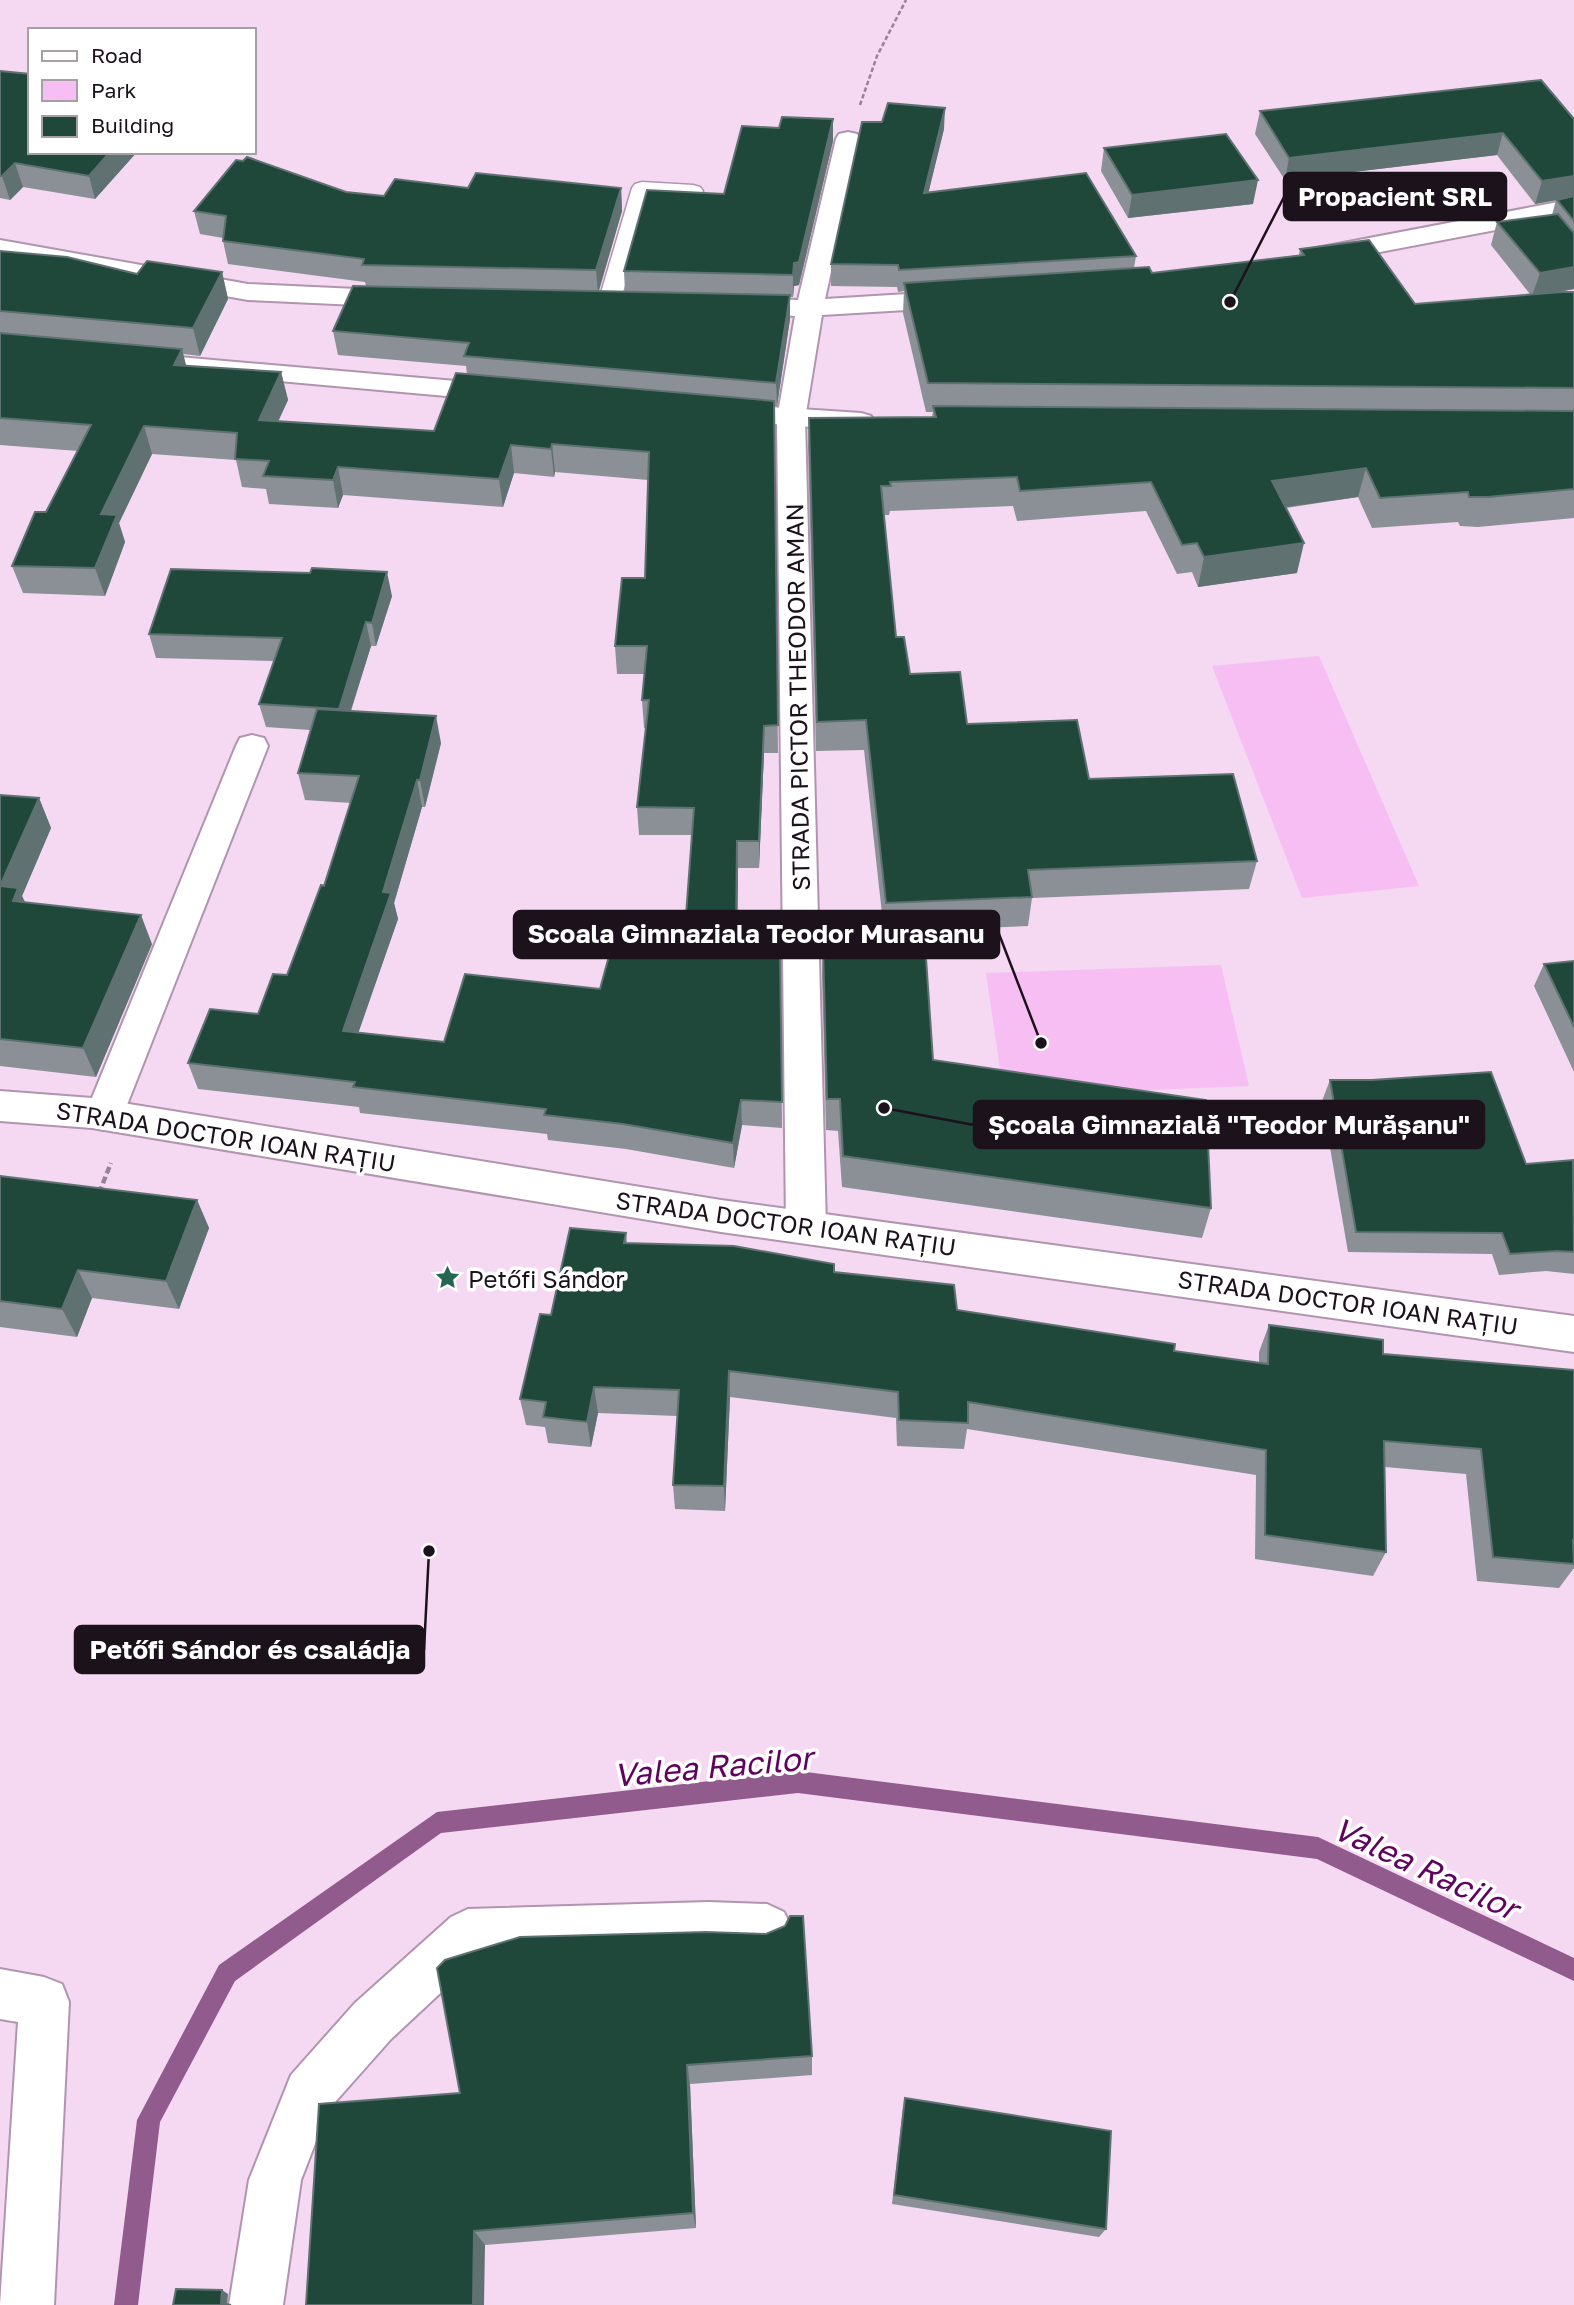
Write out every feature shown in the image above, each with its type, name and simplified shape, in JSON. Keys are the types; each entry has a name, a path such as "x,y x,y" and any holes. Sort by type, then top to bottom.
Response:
{"street":[{"path":"810,307 848,139"},
{"path":"1293,260 1569,215"},
{"path":"0,248 256,293 432,300"},
{"path":"716,306 810,307 985,297"},
{"path":"582,303 636,304"},
{"name":"STRADA PICTOR THEODOR AMAN","path":"807,1226 791,419 810,307"},
{"path":"106,358 529,396"},
{"path":"695,411 791,419 884,422"},
{"path":"117,1118 252,746"},
{"name":"STRADA DOCTOR IOAN RAȚIU","path":"0,1106 117,1118 722,1216 1574,1334"},
{"path":"256,2305 275,2180 309,2093 373,2021 468,1934 709,1927 767,1929"},
{"path":"0,1994 44,2002 27,2305"}],"lane":[{"path":"609,303 642,188 693,191"}],"path":[{"path":"848,139 877,56 906,0"},
{"path":"95,1204 117,1118"}],"green space":[{"path":"1319,656 1419,886 1302,898 1212,666"},
{"path":"1221,965 1249,1086 1004,1096 986,973"}],"building":[{"path":"0,71 28,74 28,154 108,154 89,176 15,163 0,176"},
{"path":"1541,80 1574,119 1574,176 1542,181 1503,133 1289,158 1260,111"},
{"path":"888,103 945,108 924,193 1086,173 1136,256 899,270 898,265 831,264 862,122 882,122"},
{"path":"782,117 833,119 799,262 794,263 793,275 624,271 647,190 724,194 742,126 779,128"},
{"path":"1226,134 1258,180 1132,195 1104,148"},
{"path":"247,157 346,192 384,196 395,179 468,188 476,173 621,188 596,270 362,265 364,259 223,241 226,216 194,211 236,160 243,161"},
{"path":"1574,196 1574,221 1557,200"},
{"path":"1558,214 1574,233 1574,267 1540,273 1497,222"},
{"path":"1369,240 1415,304 1574,292 1574,388 928,383 904,283 1149,267 1152,273 1304,255 1300,249"},
{"path":"0,251 67,257 137,274 147,261 222,272 193,328 0,311"},
{"path":"353,286 790,295 776,383 464,356 469,343 333,331"},
{"path":"0,333 182,349 174,365 281,372 259,420 434,431 456,373 774,401 778,725 764,726 759,841 737,841 736,933 755,934 753,951 780,951 782,1102 741,1100 733,1143 623,1124 544,1115 546,1109 353,1087 355,1082 188,1063 210,1009 258,1014 273,974 287,975 321,885 324,886 359,776 298,773 317,709 436,716 420,780 417,780 383,892 391,893 343,1031 444,1042 465,974 600,989 615,934 684,942 694,808 637,807 649,700 642,700 647,646 615,646 622,578 645,578 649,452 552,444 551,449 511,445 499,479 338,467 333,480 263,476 269,461 235,459 237,433 144,426 101,514 117,515 95,568 12,566 35,512 46,512 91,425 0,418"},
{"path":"933,406 1574,411 1574,489 1488,497 1469,497 1468,492 1380,498 1366,468 1272,481 1304,543 1204,557 1197,543 1182,545 1151,482 1020,491 1017,477 890,482 891,486 881,486 896,637 904,637 910,674 960,672 967,724 1077,720 1089,779 1233,774 1257,861 1028,870 1032,897 886,903 866,720 817,722 809,418 936,417"},
{"path":"312,568 387,572 372,623 366,622 339,709 259,704 282,638 149,634 171,569 310,573"},
{"path":"0,795 39,798 0,886"},
{"path":"0,886 18,888 13,901 141,915 83,1048 0,1039"},
{"path":"925,944 933,1060 1206,1100 1211,1208 843,1156 840,1099 827,1099 823,945"},
{"path":"1574,961 1574,1027 1544,964"},
{"path":"1491,1072 1526,1164 1573,1160 1574,1252 1510,1254 1502,1233 1356,1232 1330,1080"},
{"path":"0,1176 197,1200 166,1281 78,1270 62,1309 0,1301"},
{"path":"570,1228 626,1233 624,1243 734,1246 834,1264 834,1272 954,1285 957,1310 1175,1344 1174,1351 1268,1364 1269,1325 1383,1340 1383,1354 1574,1370 1574,1564 1493,1557 1481,1449 1384,1441 1386,1552 1265,1535 1266,1450 968,1402 968,1423 899,1420 898,1392 729,1371 724,1486 673,1485 679,1390 594,1387 587,1422 543,1417 546,1402 520,1399 540,1314 551,1315"},
{"path":"790,1916 803,1916 812,2056 687,2065 693,2213 474,2231 473,2305 306,2305 319,2104 460,2093 437,1968 445,1960 520,1937 706,1932 766,1934 785,1926"},
{"path":"905,2098 1111,2131 1106,2229 894,2195"},
{"path":"176,2289 222,2290 221,2303 231,2305 173,2305"}],"waterway":[{"name":"Valea Racilor","path":"126,2305 149,2120 227,1973 437,1823 798,1782 1318,1848 1574,1970"}],"place":[{"name":"Propacient SRL","path":"1230,302"},
{"name":"Scoala Gimnaziala Teodor Murasanu","path":"1041,1043"},
{"name":"Școala Gimnazială \"Teodor Murășanu\"","path":"884,1108"},
{"name":"Petőfi Sándor","path":"448,1278"},
{"name":"Petőfi Sándor és családja","path":"429,1551"}]}
